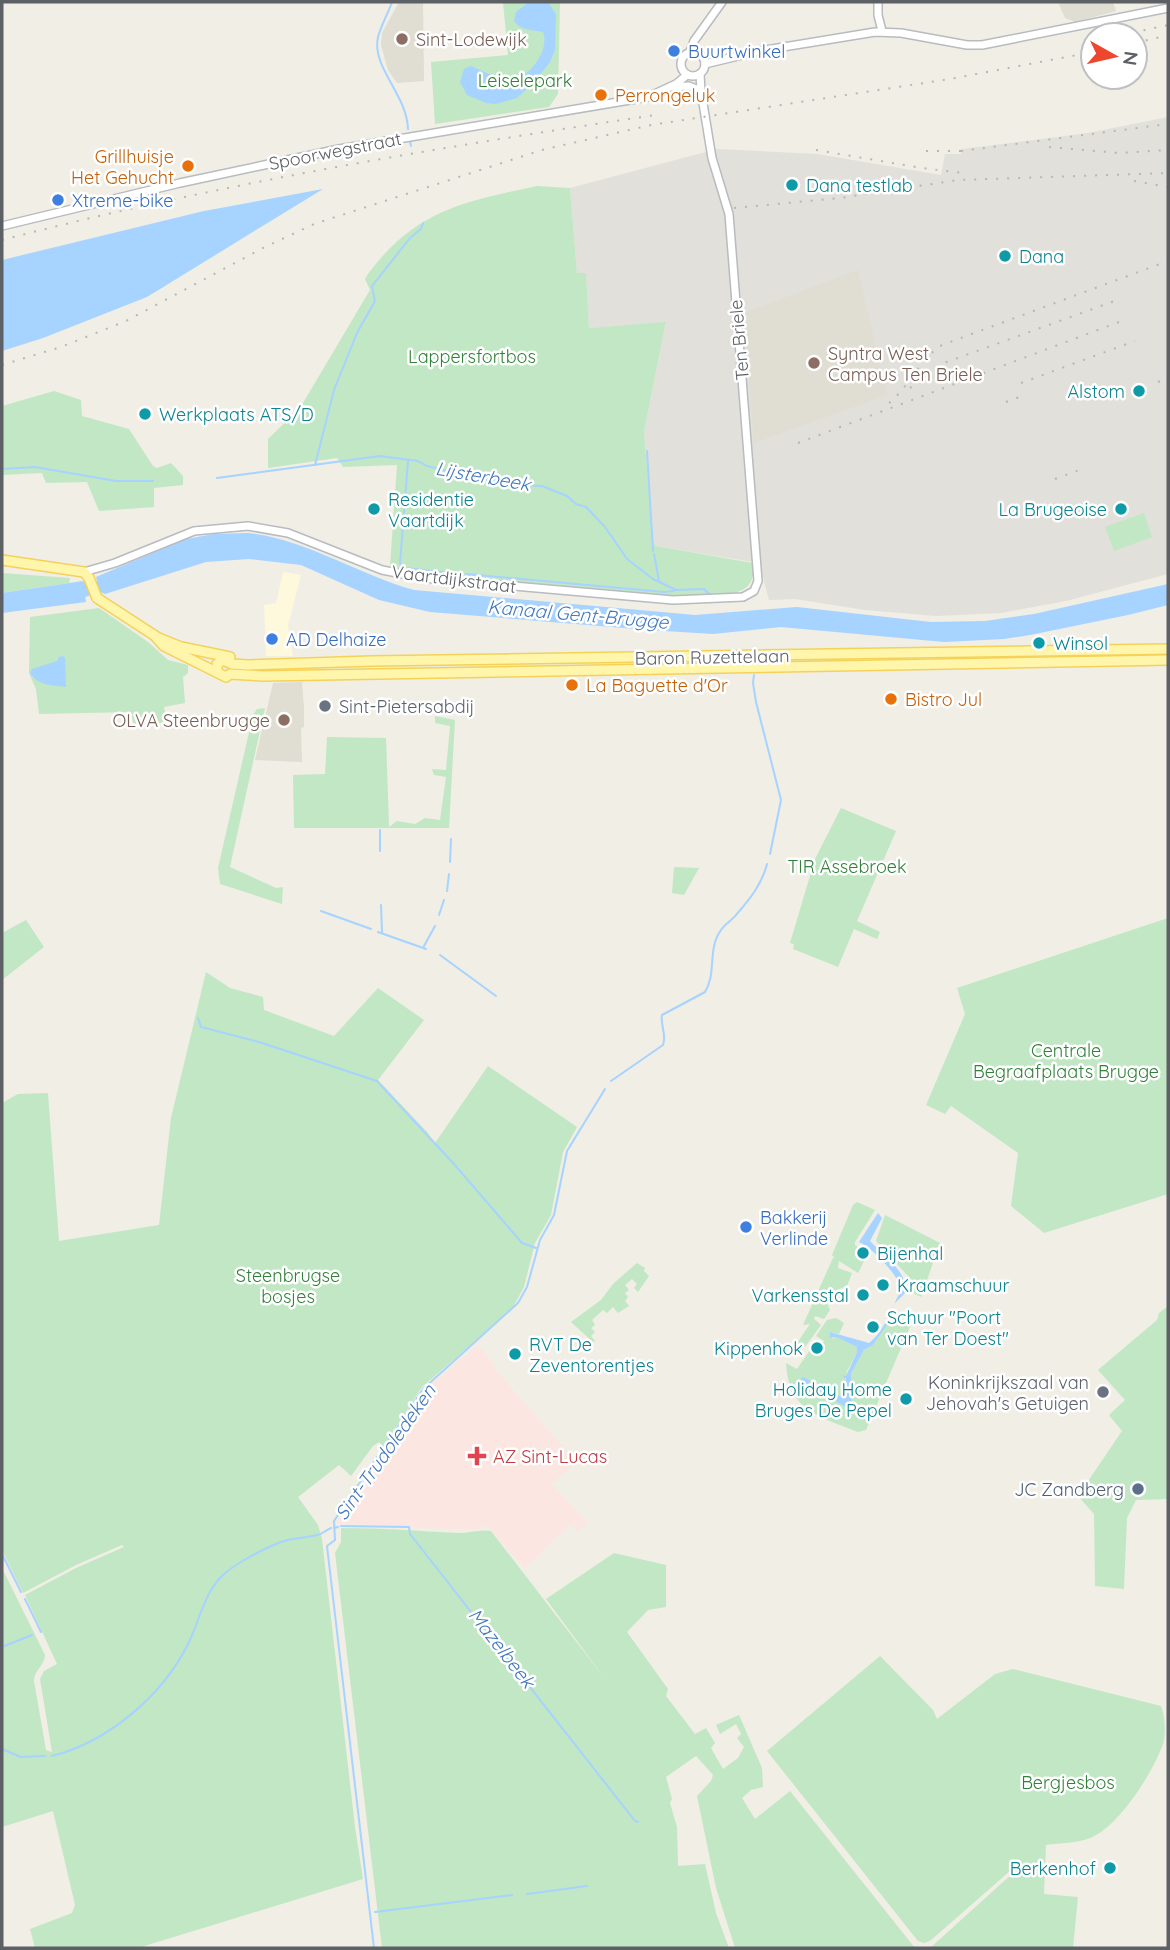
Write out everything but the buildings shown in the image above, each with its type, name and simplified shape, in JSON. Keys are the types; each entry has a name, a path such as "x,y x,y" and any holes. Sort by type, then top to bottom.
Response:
{"main road":[{"path":"2,560 84,572"},
{"name":"Baron Ruzettelaan","path":"84,572 97,598 108,607 178,650 218,666"},
{"name":"Baron Ruzettelaan","path":"155,636 190,649 264,664"},
{"name":"Baron Ruzettelaan","path":"231,669 263,676 578,669 590,665 617,668 923,663 938,665 1127,655 1168,649"},
{"name":"Baron Ruzettelaan","path":"231,669 264,664 336,663 349,666 379,662 887,654 906,657 926,653 1086,651 1168,660"},
{"path":"226,660 231,669 223,677 218,666 226,660"}],"street":[{"path":"691,74 699,56 698,37 722,2"},
{"path":"878,2 878,15 883,31"},
{"path":"691,74 682,61 699,56 728,57 883,31 978,46 1168,8"},
{"path":"870,33 878,15"},
{"name":"Spoorwegstraat","path":"2,226 305,156 396,138 644,98 691,74"},
{"name":"Ten Briele","path":"691,74 701,91 712,158 730,220 758,581 754,592"},
{"name":"Spoorwegstraat","path":"670,87 689,86 701,91"},
{"name":"Vaartdijkstraat","path":"84,572 115,563 194,531 248,526 288,533 377,568 423,578 673,600 743,597 754,592"}],"shaded area":[{"name":"Sint-Lodewijk","path":"399,2 423,2 424,81 397,83 388,70 381,45 382,33"},
{"path":"1058,2 1113,2 1116,11 1075,22 1065,18"},
{"path":"1168,117 1168,574 1066,601 1001,613 936,616 865,610 795,599 769,600 759,563 656,546 653,542 644,432 666,323 589,328 586,273 577,273 570,188 717,149 817,154 941,175 945,154 961,154 962,149 1088,133"},
{"name":"Syntra West Campus Ten Briele","path":"858,270 887,395 754,443 744,313"},
{"path":"283,572 301,575 288,626 293,656 266,656 264,605 276,603"},
{"name":"OLVA Steenbrugge","path":"302,682 302,762 255,760 273,683"},
{"name":"AZ Sint-Lucas","path":"478,1345 496,1366 494,1368 576,1462 552,1484 587,1523 578,1531 571,1524 525,1568 487,1526 479,1529 454,1529 337,1523 424,1391"}],"green space":[{"name":"Leiselepark","path":"503,2 560,2 558,94 549,107 435,124 431,62 508,55"},
{"name":"Lappersfortbos","path":"537,186 570,188 577,273 586,273 589,328 666,322 644,432 653,542 656,546 753,563 752,579 748,586 740,591 717,596 673,597 398,570 390,566 397,465 343,467 337,458 268,468 268,439 300,408 370,290 365,279 386,252 404,235 443,212 464,204"},
{"path":"54,391 81,400 82,416 129,429 153,466 157,468 171,463 183,476 183,485 154,488 154,507 99,511 87,482 46,483 42,473 2,475 2,406"},
{"path":"1144,513 1152,537 1114,551 1105,527"},
{"path":"2,573 70,578 69,583 2,593"},
{"path":"99,608 148,642 168,660 188,665 188,673 183,677 185,703 164,707 167,722 134,726 131,712 39,714 36,689 29,673 30,617"},
{"path":"265,708 230,867 276,888 283,887 282,904 220,884 218,868 253,715 257,709"},
{"path":"435,716 455,720 449,828 294,828 293,775 325,774 327,737 386,738 389,827 397,821 415,824 425,818 440,820 446,777 434,775 432,769 446,770 450,726 435,723"},
{"name":"TIR Assebroek","path":"841,808 896,831 857,921 880,932 877,939 854,929 838,967 793,949 794,944 790,943 815,859"},
{"path":"674,867 699,868 684,895 672,893"},
{"name":"Centrale Begraafplaats Brugge","path":"1168,918 1168,1194 1044,1233 1011,1206 1018,1153 951,1106 945,1114 926,1105 965,1014 957,988"},
{"path":"26,920 44,947 2,980 2,933"},
{"name":"Steenbrugse bosjes","path":"206,972 230,988 263,997 264,1010 334,1036 378,988 424,1020 378,1080 435,1143 488,1066 577,1127 563,1152 551,1215 535,1243 524,1287 512,1309 422,1387 383,1447 379,1442 373,1446 351,1476 339,1465 298,1497 318,1525 322,1539 363,1879 138,1948 35,1948 30,1929 72,1913 75,1905 53,1811 2,1827 2,1568 45,1655 34,1681 46,1750 52,1752 40,1679 44,1671 57,1664 25,1595 124,1547 122,1545 76,1565 23,1593 2,1550 2,1103 18,1094 48,1093 59,1241 159,1225 171,1118"},
{"path":"857,1202 875,1210 855,1242 861,1249 857,1256 864,1261 858,1273 839,1261 838,1268 852,1273 847,1286 839,1289 827,1303 830,1310 824,1319 815,1316 814,1319 821,1325 805,1347 797,1343 810,1324 803,1325 835,1258 832,1255 853,1205"},
{"path":"885,1215 940,1243 921,1297 909,1291 908,1276 876,1241"},
{"path":"637,1263 645,1268 644,1271 649,1276 638,1292 634,1288 637,1284 632,1279 625,1285 629,1290 625,1293 628,1297 625,1301 629,1306 618,1313 613,1307 607,1313 603,1310 592,1320 595,1325 591,1328 595,1332 591,1336 595,1341 593,1342 571,1322 601,1300 613,1284"},
{"path":"1168,1306 1168,1499 1136,1500 1127,1518 1124,1589 1095,1586 1094,1514 1078,1496 1122,1431 1109,1415 1125,1400 1098,1370 1157,1320 1159,1313"},
{"path":"891,1316 904,1322 912,1322 866,1430 858,1432 808,1410 793,1392 786,1363 797,1369 810,1350 810,1345 818,1350 824,1341 816,1336 827,1320 836,1318 844,1323 839,1334 831,1332 832,1339 836,1337 857,1347 847,1371 846,1392 838,1396 803,1378 801,1381 844,1406 846,1412 851,1374 864,1350 873,1345"},
{"path":"341,1528 458,1533 491,1531 605,1679 546,1599 614,1553 666,1565 666,1607 648,1610 627,1632 668,1689 666,1696 695,1734 706,1728 715,1743 711,1748 723,1769 738,1758 744,1747 737,1738 741,1734 736,1724 720,1734 716,1725 739,1715 762,1768 763,1787 751,1790 742,1798 755,1819 790,1791 915,1948 735,1948 716,1888 697,1796 713,1775 696,1756 666,1777 677,1827 678,1866 705,1864 716,1913 729,1948 382,1948 335,1553 341,1542"},
{"name":"Bergjesbos","path":"880,1656 933,1710 937,1719 995,1674 1013,1669 1161,1706 1165,1725 1163,1744 1143,1783 1123,1811 1101,1832 1090,1838 1046,1845 1044,1894 1078,1897 1073,1948 930,1948 1013,1873 1010,1871 930,1941 918,1941 767,1751"}],"water":[{"path":"529,2 548,2 556,14 555,50 550,62 517,98 496,104 467,95 460,82 464,69 471,66 498,77 513,79 526,73 537,61 544,46 543,32 524,28 514,21 516,12"},
{"path":"323,189 147,297 43,338 2,351 2,260 204,211"},
{"name":"Kanaal Gent-Brugge","path":"248,533 292,543 414,590 695,615 797,607 931,622 985,621 1034,614 1168,584 1168,605 1004,639 944,642 781,627 713,634 430,612 379,600 301,565 249,559 206,562 105,594 100,592 85,597 86,602 2,613 2,593 83,581 86,584 97,581 96,577 186,539 214,534"},
{"path":"63,656 66,687 41,683 30,673 32,669 57,661"},
{"path":"878,1213 882,1218 870,1241 898,1270 905,1284 906,1292 894,1304 902,1289 899,1283 877,1255 859,1242"},
{"path":"893,1306 887,1325 873,1345 864,1350 851,1374 851,1415 848,1415 844,1406 801,1379 803,1377 838,1396 845,1394 846,1378 840,1375 846,1376 857,1347 836,1337 830,1338 830,1332 869,1343 880,1332"}],"waterway":[{"path":"392,2 379,33 377,48 384,70 402,104 408,129"},
{"path":"410,141 411,146"},
{"path":"315,465 334,390 357,333 375,301 372,286 410,238 421,229 423,223"},
{"path":"647,451 653,551"},
{"name":"Lijsterbeek","path":"217,478 380,456 418,461 452,472 459,470 470,477 542,486 586,507 605,527 627,559 653,579 676,590 704,589 709,594"},
{"path":"408,461 400,563 404,568 450,573"},
{"name":"Lijsterbeek","path":"2,469 35,467 116,481 153,481"},
{"path":"654,554 659,581"},
{"path":"466,574 674,591"},
{"name":"Sint-Trudoledeken","path":"754,675 756,702 781,800 770,854"},
{"path":"380,830 380,851"},
{"path":"450,862 451,839"},
{"name":"Sint-Trudoledeken","path":"611,1081 663,1045 662,1015 705,992 711,977 717,937 755,891 767,864"},
{"path":"447,891 449,874"},
{"path":"439,915 444,900"},
{"path":"381,905 382,932"},
{"path":"321,911 371,929"},
{"path":"424,946 435,926"},
{"path":"378,932 426,949"},
{"path":"440,955 496,996"},
{"path":"198,1018 201,1027 259,1042 377,1081 522,1243 536,1248"},
{"name":"Sint-Trudoledeken","path":"374,1948 327,1546 335,1540 334,1521 423,1389 518,1303 527,1287 540,1240 554,1215 567,1151 605,1089"},
{"name":"Mazelbeek","path":"341,1526 409,1527 410,1534 638,1822"},
{"name":"Sint-Trudoledeken","path":"334,1528 338,1527"},
{"name":"Mazelbeek","path":"52,1756 93,1740 132,1714 149,1698 177,1663 210,1592 226,1572 274,1545 319,1534 331,1528"},
{"path":"2,1554 21,1592"},
{"path":"25,1599 41,1632"},
{"path":"2,1647 32,1635"},
{"name":"Mazelbeek","path":"2,1749 21,1757 45,1756"},
{"path":"527,1894 587,1886"},
{"path":"375,1912 512,1895"}],"railway":[{"path":"1149,29 1168,25"},
{"path":"1149,40 1165,36"},
{"path":"2,365 61,347 126,321 314,224 542,150 651,125 950,79 1079,55"},
{"path":"2,240 164,201 327,169 655,115"},
{"path":"961,151 1168,124"},
{"path":"1049,147 1119,153 1168,150"},
{"path":"816,150 963,173"},
{"path":"926,151 970,151"},
{"path":"734,208 840,198 958,180 1168,173"},
{"path":"1134,181 1168,187"},
{"path":"889,403 927,358 942,345 1168,261"},
{"path":"910,388 944,363 1120,299"},
{"path":"798,443 1127,319"},
{"path":"1021,383 1135,341"},
{"path":"1158,382 1168,378"},
{"path":"1006,402 1025,395"},
{"path":"1055,479 1082,469"}],"place":[{"name":"Sint-Lodewijk","path":"402,39"},
{"name":"Buurtwinkel","path":"674,51"},
{"name":"Perrongeluk","path":"601,95"},
{"name":"Grillhuisje Het Gehucht","path":"188,166"},
{"name":"Dana testlab","path":"792,185"},
{"name":"Xtreme-bike","path":"58,200"},
{"name":"Dana","path":"1005,256"},
{"name":"Syntra West Campus Ten Briele","path":"814,363"},
{"name":"Alstom","path":"1139,391"},
{"name":"Werkplaats ATS/D","path":"145,414"},
{"name":"Residentie Vaartdijk","path":"374,509"},
{"name":"La Brugeoise","path":"1121,509"},
{"name":"AD Delhaize","path":"272,639"},
{"name":"Winsol","path":"1039,643"},
{"name":"La Baguette d'Or","path":"572,685"},
{"name":"Bistro Jul","path":"891,699"},
{"name":"Sint-Pietersabdij","path":"325,706"},
{"name":"OLVA Steenbrugge","path":"284,720"},
{"name":"Bakkerij Verlinde","path":"746,1227"},
{"name":"Bijenhal","path":"863,1253"},
{"name":"Kraamschuur","path":"883,1285"},
{"name":"Varkensstal","path":"863,1295"},
{"name":"Schuur \"Poort van Ter Doest\"","path":"873,1327"},
{"name":"Kippenhok","path":"817,1348"},
{"name":"RVT De Zeventorentjes","path":"515,1354"},
{"name":"Koninkrijkszaal van Jehovah's Getuigen","path":"1103,1392"},
{"name":"Holiday Home Bruges De Pepel","path":"906,1399"},
{"name":"AZ Sint-Lucas","path":"477,1456"},
{"name":"JC Zandberg","path":"1138,1489"},
{"name":"Berkenhof","path":"1110,1868"}]}
